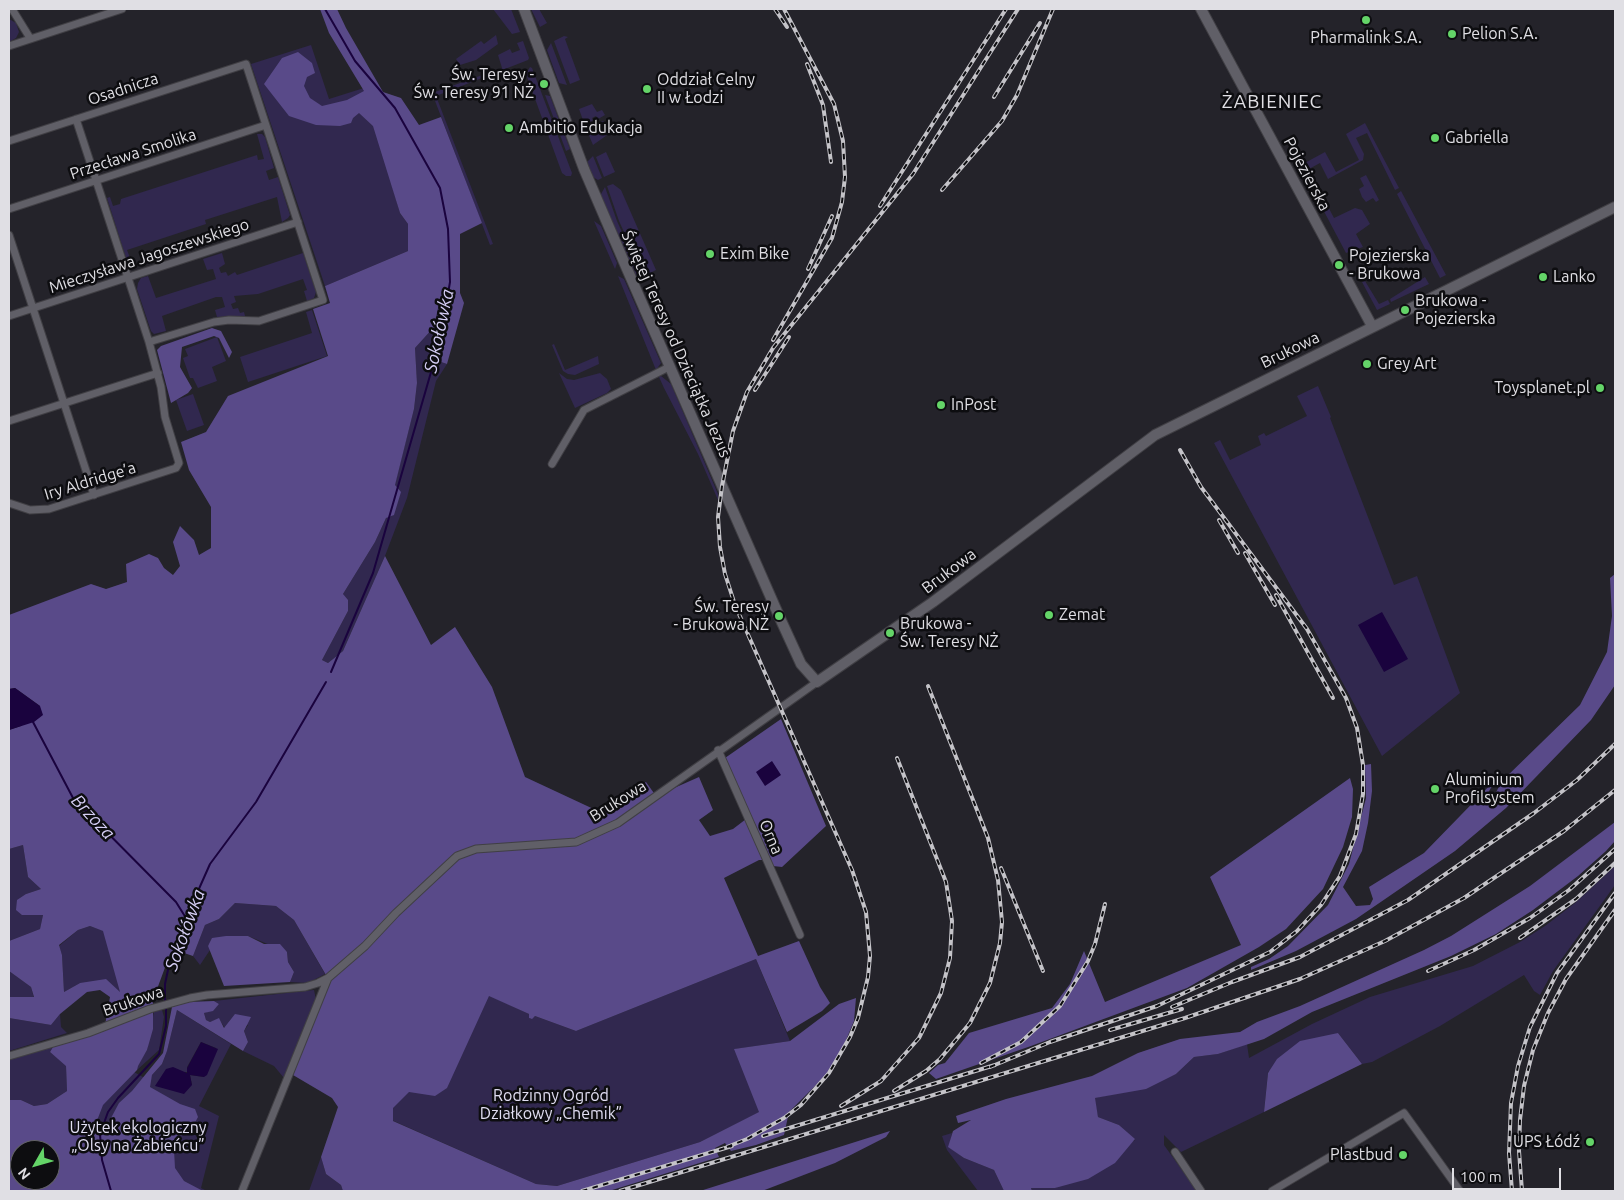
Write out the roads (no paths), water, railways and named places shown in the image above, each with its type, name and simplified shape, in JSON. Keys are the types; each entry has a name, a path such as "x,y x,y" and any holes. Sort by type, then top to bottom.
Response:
{"street":[{"path":"12,9 30,38"},
{"path":"11,45 122,9"},
{"name":"Świętej Teresy od Dzieciątka Jezus","path":"524,9 584,169 669,367 794,650 804,668 817,682"},
{"name":"Pojezierska","path":"1201,9 1372,326"},
{"path":"11,45 21,33 21,24"},
{"name":"Osadnicza","path":"9,141 246,64 266,125"},
{"path":"9,421 158,373 76,119"},
{"path":"149,342 214,322 229,320 259,321 322,300 266,125"},
{"name":"Przecława Smolika","path":"9,209 266,125"},
{"name":"Brukowa","path":"9,1056 88,1033 158,1006 207,994 305,987 328,978 365,946 444,868 462,853 476,849 576,842 618,823 718,750 933,602 1155,435 1615,207"},
{"name":"Mieczysława Jagoszewskiego","path":"9,316 298,222"},
{"path":"9,236 94,495"},
{"path":"552,464 589,405 669,367"},
{"name":"Iry Aldridge’a","path":"9,503 26,510 39,511 176,468 179,465 165,417 158,373"},
{"name":"Orna","path":"718,750 800,935"},
{"name":"Brukowa","path":"242,1191 328,978"},
{"path":"1272,1191 1404,1113 1460,1191"},
{"path":"1175,1152 1201,1191"}],"waterway":[{"name":"Sokołówka","path":"325,9 355,61 395,108 440,188 448,229 450,282 440,341 373,573 331,672"},
{"name":"Sokołówka","path":"165,1002 165,984 169,965 186,918 210,864 256,802 326,682"},
{"name":"Brzoza","path":"33,722 73,798 176,902 186,918"},
{"name":"Sokołówka","path":"111,1191 102,1160 100,1134 108,1112 118,1098 159,1054 166,1026 166,1007"}],"railway":[{"path":"775,9 787,27"},
{"path":"773,340 832,238 842,202 845,177 843,141 834,104 784,9"},
{"path":"880,206 1006,9"},
{"path":"727,1147 747,1139 784,1118 801,1105 829,1073 850,1037 858,1018 868,977 870,956 866,912 852,870 735,605 725,574 720,547 718,517 733,431 747,392 773,348 913,174 1018,9"},
{"path":"942,190 1002,121 1017,95 1053,9"},
{"path":"994,97 1040,23"},
{"path":"807,64 823,105 831,162"},
{"path":"808,269 832,216"},
{"path":"755,390 789,337"},
{"path":"990,1067 1050,1042 1157,1006 1270,952 1297,931 1321,905 1340,876 1356,834 1363,794 1363,765 1357,728 1346,698 1307,629 1201,487 1180,450"},
{"path":"1219,520 1238,553"},
{"path":"1245,553 1275,605"},
{"path":"1276,595 1333,698"},
{"path":"894,1091 926,1071 940,1059 970,1023 990,983 1000,943 1002,922 998,880 988,838 928,686"},
{"path":"1172,1007 1300,957 1408,900 1534,813 1577,780 1615,744"},
{"path":"841,1106 881,1081 919,1038 941,993 950,958 952,921 946,882 897,758"},
{"path":"620,1191 1185,1018 1300,979 1385,941 1464,898 1564,831 1615,790"},
{"path":"1428,971 1474,950 1530,918 1569,890 1615,849"},
{"path":"1520,938 1576,899 1615,863"},
{"path":"1001,868 1043,971"},
{"path":"1512,1191 1509,1153 1511,1103 1518,1066 1530,1027 1557,973 1615,893"},
{"path":"981,1063 1021,1042 1060,1006 1088,961 1095,944 1105,904"},
{"path":"1522,1191 1519,1151 1520,1120 1524,1086 1533,1050 1548,1013 1566,979 1615,910"},
{"path":"1110,1030 1182,1009"},
{"path":"763,1136 995,1065"},
{"path":"582,1191 732,1146"}],"place":[{"name":"Pharmalink S.A.","path":"1366,20"},
{"name":"Pelion S.A.","path":"1452,34"},
{"name":"Św. Teresy - Św. Teresy 91 NŻ","path":"544,84"},
{"name":"Oddział Celny II w Łodzi","path":"647,89"},
{"name":"Ambitio Edukacja","path":"509,128"},
{"name":"Gabriella","path":"1435,138"},
{"name":"Exim Bike","path":"710,254"},
{"name":"Pojezierska - Brukowa","path":"1339,265"},
{"name":"Lanko","path":"1543,277"},
{"name":"Brukowa - Pojezierska","path":"1405,310"},
{"name":"Grey Art","path":"1367,364"},
{"name":"Toysplanet.pl","path":"1600,388"},
{"name":"InPost","path":"941,405"},
{"name":"Zemat","path":"1049,615"},
{"name":"Św. Teresy - Brukowa NŻ","path":"779,616"},
{"name":"Brukowa - Św. Teresy NŻ","path":"890,633"},
{"name":"Aluminium Profilsystem","path":"1435,789"},
{"name":"UPS Łódź","path":"1590,1142"},
{"name":"Plastbud","path":"1403,1155"}],"district":[{"name":"ŻABIENIEC","path":"1272,102"}],"park label":[{"name":"Rodzinny Ogród Działkowy „Chemik”","path":"551,1105"},
{"name":"Użytek ekologiczny „Olsy na Żabieńcu”","path":"138,1137"}]}
